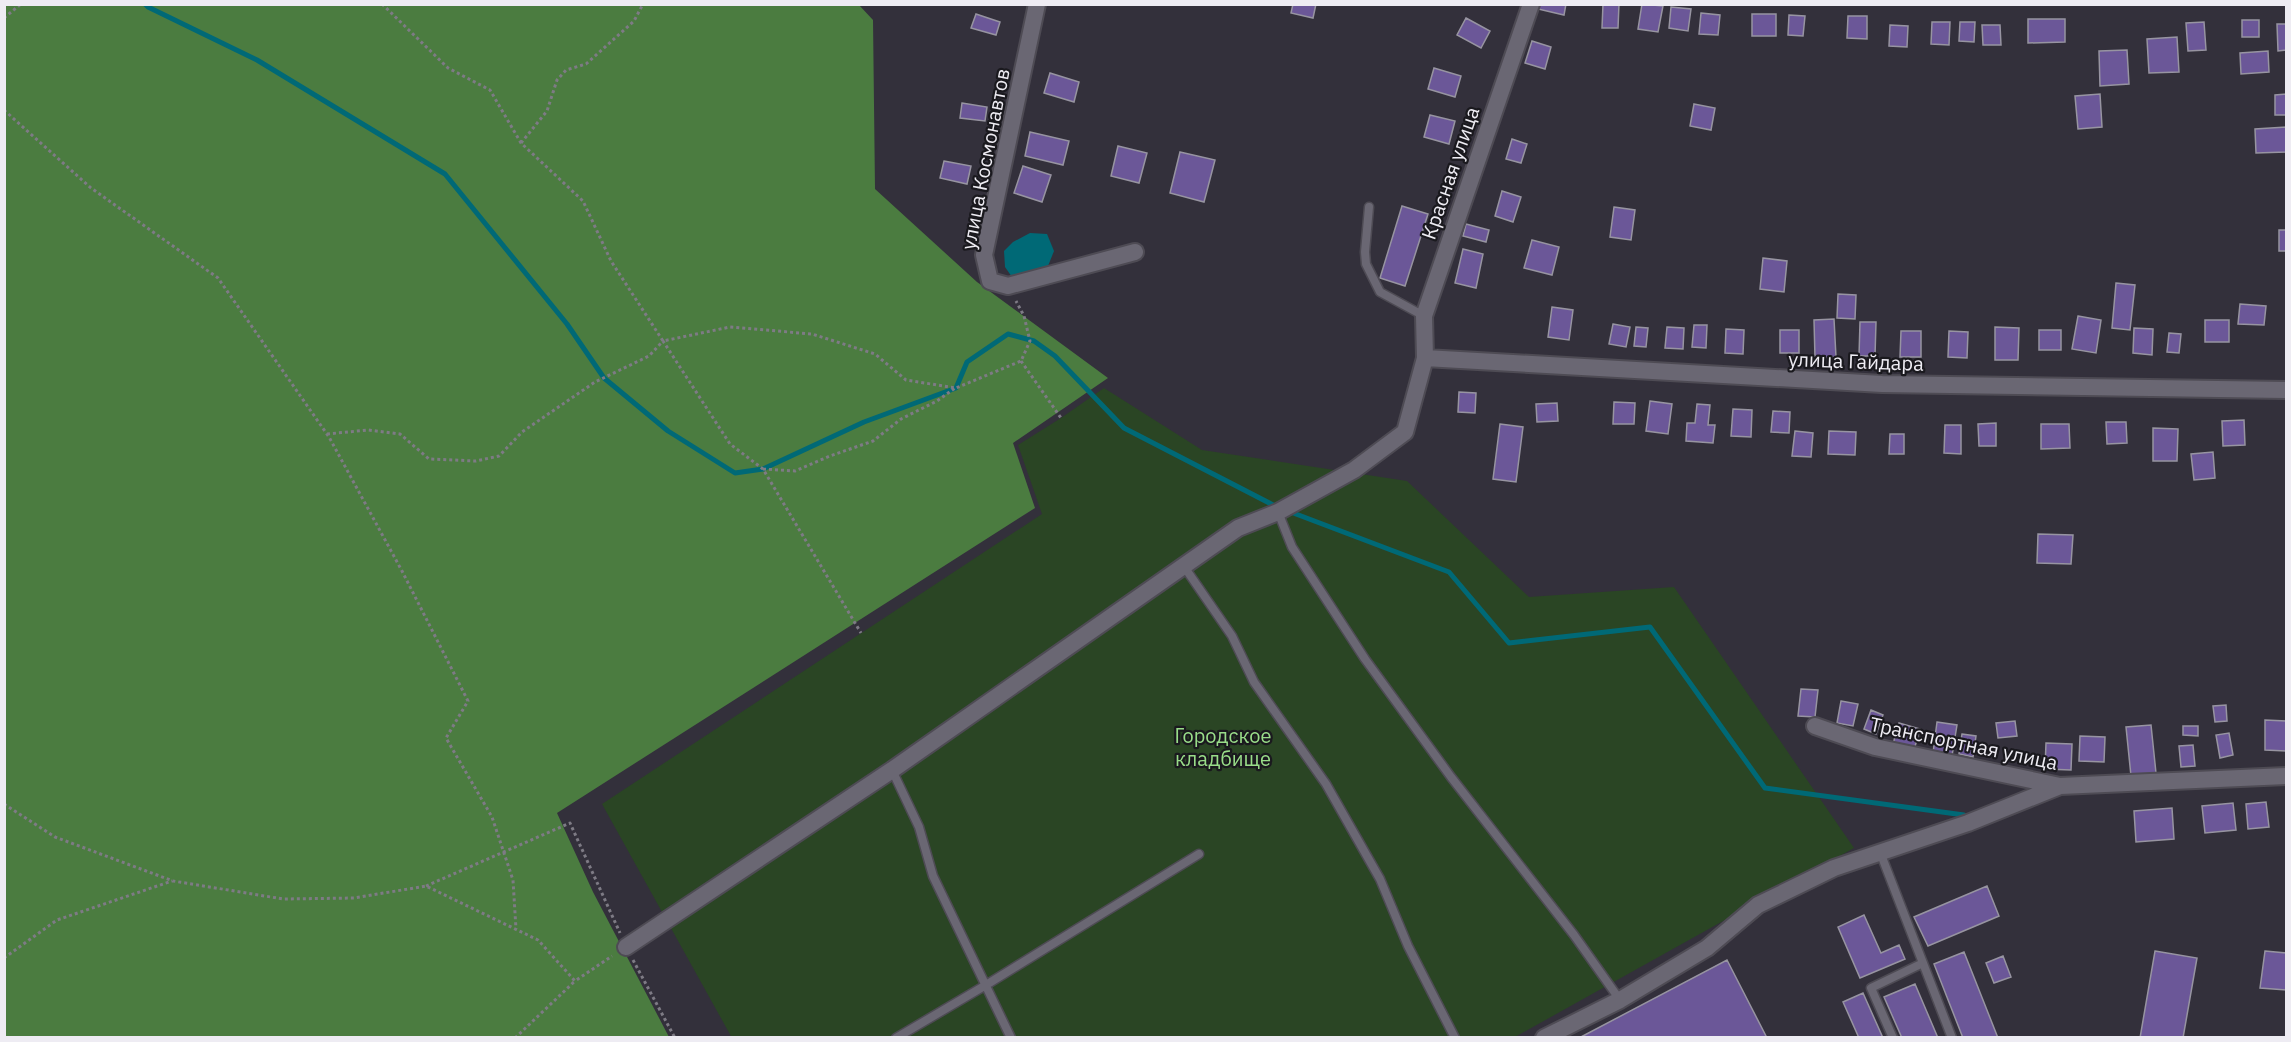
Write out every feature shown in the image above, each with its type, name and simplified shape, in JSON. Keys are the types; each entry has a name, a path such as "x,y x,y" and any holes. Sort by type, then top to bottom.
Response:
{"street":[{"name":"улица Космонавтов","path":"1008,286 990,281 984,255 1037,4"},
{"name":"Красная улица","path":"626,947 892,770 1238,528 1278,512 1354,470 1405,432 1425,358 1424,316 1531,4"},
{"path":"1008,286 1134,252"},
{"name":"улица Гайдара","path":"1425,358 1882,384 2286,390"},
{"name":"Транспортная улица","path":"1815,726 1875,747 2060,786 2286,776"},
{"path":"1544,1038 1620,1000 1707,948 1758,905 1834,868 1968,823 2060,786"}],"lane":[{"path":"1369,207 1366,264 1380,292 1424,316"},
{"path":"1278,512 1292,548 1365,659 1451,777 1574,935 1620,1000"},
{"path":"1183,565 1232,636 1254,682 1326,784 1380,879 1408,946 1455,1038"},
{"path":"892,770 919,827 933,876 1011,1038"},
{"path":"1880,851 1952,1038"},
{"path":"896,1038 986,986 1199,854"},
{"path":"1893,1038 1871,988 1923,963"}],"path":[{"path":"4,18 21,4"},
{"path":"382,4 448,68 490,90 521,143 583,201 611,261 730,444 763,469 861,633"},
{"path":"521,143 547,111 557,80 566,70 586,64 634,21 643,4"},
{"path":"4,110 91,188 218,278 327,434 402,571 468,700 446,738 492,817 513,880 516,929"},
{"path":"763,469 795,471 873,441 901,419 938,401 956,388 1021,361 1030,339 1024,316 1008,286"},
{"path":"327,434 368,430 400,434 429,459 476,461 499,456 522,432 595,382 649,356 663,341 730,327 812,334 875,354 906,380 956,388"},
{"path":"1021,361 1061,418"},
{"path":"4,804 55,837 174,881 283,899 354,898 426,885 570,823"},
{"path":"4,958 57,920 174,881"},
{"path":"426,885 538,940 574,981"},
{"path":"515,1038 574,981 626,947"}],"green space":[{"path":"5,5 859,5 873,20 875,189 977,282 1108,378 1013,443 1035,508 557,813 593,892 669,1037 5,1038"},
{"name":"Городское кладбище","path":"1104,388 1202,450 1407,481 1529,597 1674,587 1854,848 1515,1037 732,1038 602,804 1042,514 1018,445"}],"water":[{"path":"1030,233 1047,234 1054,251 1048,266 1012,277 1005,267 1004,251 1013,242"}],"building":[{"path":"1293,4 1316,4 1313,18 1291,13"},
{"path":"1539,4 1566,4 1564,15 1538,9"},
{"path":"1603,4 1619,4 1618,28 1602,28"},
{"path":"1642,4 1663,6 1658,32 1638,29"},
{"path":"1671,7 1691,9 1688,31 1669,28"},
{"path":"1701,13 1720,15 1718,35 1699,34"},
{"path":"976,14 1000,22 996,35 971,28"},
{"path":"1752,14 1776,14 1776,36 1752,36"},
{"path":"1789,15 1805,16 1803,36 1788,35"},
{"path":"1848,16 1867,16 1867,39 1847,38"},
{"path":"1466,18 1490,31 1481,48 1457,35"},
{"path":"2028,19 2065,19 2065,42 2028,43"},
{"path":"2242,20 2259,20 2259,37 2242,37"},
{"path":"1932,22 1950,22 1949,45 1931,44"},
{"path":"1960,22 1975,22 1974,42 1959,41"},
{"path":"2204,22 2206,50 2188,51 2186,23"},
{"path":"2277,24 2286,24 2286,50 2278,51"},
{"path":"1890,25 1908,26 1907,47 1889,46"},
{"path":"1982,25 2000,25 2001,45 1983,45"},
{"path":"2177,37 2179,72 2149,73 2147,39"},
{"path":"1532,41 1551,47 1545,69 1525,63"},
{"path":"2127,50 2129,84 2100,86 2099,51"},
{"path":"2268,51 2269,72 2241,74 2240,53"},
{"path":"1434,68 1461,76 1455,97 1428,89"},
{"path":"1050,73 1079,82 1074,102 1044,93"},
{"path":"2100,94 2102,127 2078,129 2075,96"},
{"path":"2286,94 2286,115 2275,115 2275,95"},
{"path":"962,103 987,107 985,121 960,118"},
{"path":"1694,104 1715,108 1711,130 1690,126"},
{"path":"1430,115 1455,121 1449,144 1424,137"},
{"path":"2286,127 2286,152 2256,153 2255,129"},
{"path":"1030,132 1069,141 1063,165 1025,156"},
{"path":"1512,139 1527,144 1521,163 1506,159"},
{"path":"1118,146 1147,153 1139,183 1111,176"},
{"path":"1180,152 1215,160 1204,202 1170,193"},
{"path":"944,161 971,166 967,184 940,178"},
{"path":"1023,166 1051,175 1042,202 1014,193"},
{"path":"1502,191 1521,197 1513,222 1495,216"},
{"path":"1402,206 1428,214 1405,286 1380,278"},
{"path":"1614,207 1635,210 1631,240 1610,237"},
{"path":"1466,224 1489,230 1486,242 1463,236"},
{"path":"2279,230 2286,230 2286,251 2279,251"},
{"path":"1532,240 1559,247 1552,275 1524,268"},
{"path":"1463,249 1483,254 1476,288 1455,283"},
{"path":"1763,258 1787,261 1784,292 1760,289"},
{"path":"2116,283 2135,285 2130,330 2112,328"},
{"path":"1838,294 1856,295 1855,319 1837,318"},
{"path":"2240,304 2266,306 2264,325 2238,324"},
{"path":"1552,307 1573,310 1569,340 1548,337"},
{"path":"2078,316 2101,320 2096,353 2072,349"},
{"path":"1834,319 1836,357 1815,358 1814,320"},
{"path":"2205,320 2229,320 2229,342 2205,342"},
{"path":"1860,322 1876,322 1875,356 1859,356"},
{"path":"1613,324 1630,327 1626,347 1609,344"},
{"path":"1694,325 1707,325 1706,348 1692,347"},
{"path":"1636,327 1648,328 1646,347 1634,346"},
{"path":"1667,327 1684,328 1683,349 1665,348"},
{"path":"1995,327 2019,328 2018,360 1995,360"},
{"path":"2134,328 2153,329 2152,355 2133,353"},
{"path":"1726,329 1744,330 1743,354 1725,353"},
{"path":"1780,330 1799,330 1799,353 1780,353"},
{"path":"2039,330 2061,330 2061,350 2039,350"},
{"path":"1901,331 1921,331 1921,357 1900,357"},
{"path":"1949,331 1968,332 1967,358 1948,357"},
{"path":"2169,333 2181,334 2179,353 2167,352"},
{"path":"1459,392 1476,393 1475,413 1458,412"},
{"path":"1650,401 1672,404 1668,434 1646,431"},
{"path":"1614,402 1635,403 1634,424 1613,424"},
{"path":"1557,403 1558,421 1537,422 1536,404"},
{"path":"1697,404 1710,405 1708,425 1715,425 1713,443 1686,441 1687,423 1695,423"},
{"path":"1733,409 1752,410 1751,437 1731,436"},
{"path":"1773,411 1790,412 1789,433 1771,432"},
{"path":"2244,420 2245,445 2223,446 2222,421"},
{"path":"2106,422 2126,422 2127,443 2107,444"},
{"path":"1996,423 1996,446 1979,446 1978,424"},
{"path":"1500,424 1523,427 1516,482 1493,479"},
{"path":"2041,424 2069,424 2070,448 2041,449"},
{"path":"1945,425 1961,425 1961,454 1944,453"},
{"path":"2153,428 2178,429 2177,461 2153,461"},
{"path":"1795,431 1813,433 1811,457 1792,456"},
{"path":"1829,431 1856,432 1855,455 1828,454"},
{"path":"1890,434 1904,434 1904,454 1889,454"},
{"path":"2213,452 2215,478 2194,480 2191,454"},
{"path":"2038,534 2073,535 2071,564 2037,563"},
{"path":"1801,689 1818,690 1815,717 1798,716"},
{"path":"1841,701 1858,704 1853,726 1837,723"},
{"path":"2226,705 2227,721 2215,722 2213,706"},
{"path":"1871,710 1883,715 1876,734 1864,729"},
{"path":"2265,720 2286,721 2286,751 2265,750"},
{"path":"2015,721 2017,736 1998,738 1996,723"},
{"path":"1937,722 1957,725 1952,756 1933,753"},
{"path":"1899,723 1920,729 1914,750 1893,744"},
{"path":"2151,725 2156,773 2131,776 2126,727"},
{"path":"2183,726 2198,726 2198,736 2183,735"},
{"path":"2229,733 2233,755 2220,758 2216,735"},
{"path":"1962,734 1976,736 1973,757 1959,754"},
{"path":"2080,736 2105,737 2104,762 2079,761"},
{"path":"2046,743 2072,744 2071,770 2045,769"},
{"path":"2193,745 2195,766 2181,767 2179,746"},
{"path":"2266,802 2269,827 2248,829 2246,804"},
{"path":"2233,803 2236,830 2205,833 2202,806"},
{"path":"2172,808 2174,839 2136,842 2134,811"},
{"path":"1987,886 1999,916 1928,946 1914,917"},
{"path":"1864,915 1881,953 1899,945 1905,959 1860,978 1838,927"},
{"path":"2155,951 2197,958 2183,1038 2140,1038"},
{"path":"2265,951 2286,953 2286,990 2260,988"},
{"path":"1964,952 1998,1038 1963,1038 1934,964"},
{"path":"2003,956 2011,977 1994,983 1986,963"},
{"path":"1727,960 1767,1038 1579,1038"},
{"path":"1915,984 1938,1038 1902,1038 1884,997"},
{"path":"1863,993 1883,1038 1859,1038 1843,1002"}],"waterway":[{"path":"145,4 257,60 445,174 567,324 604,378 668,431 735,473 763,469 864,422 956,388 967,362 1008,334 1034,341 1055,356 1124,428 1277,507"},
{"path":"1288,511 1449,572 1509,643 1650,627 1765,788 1964,815"}]}
